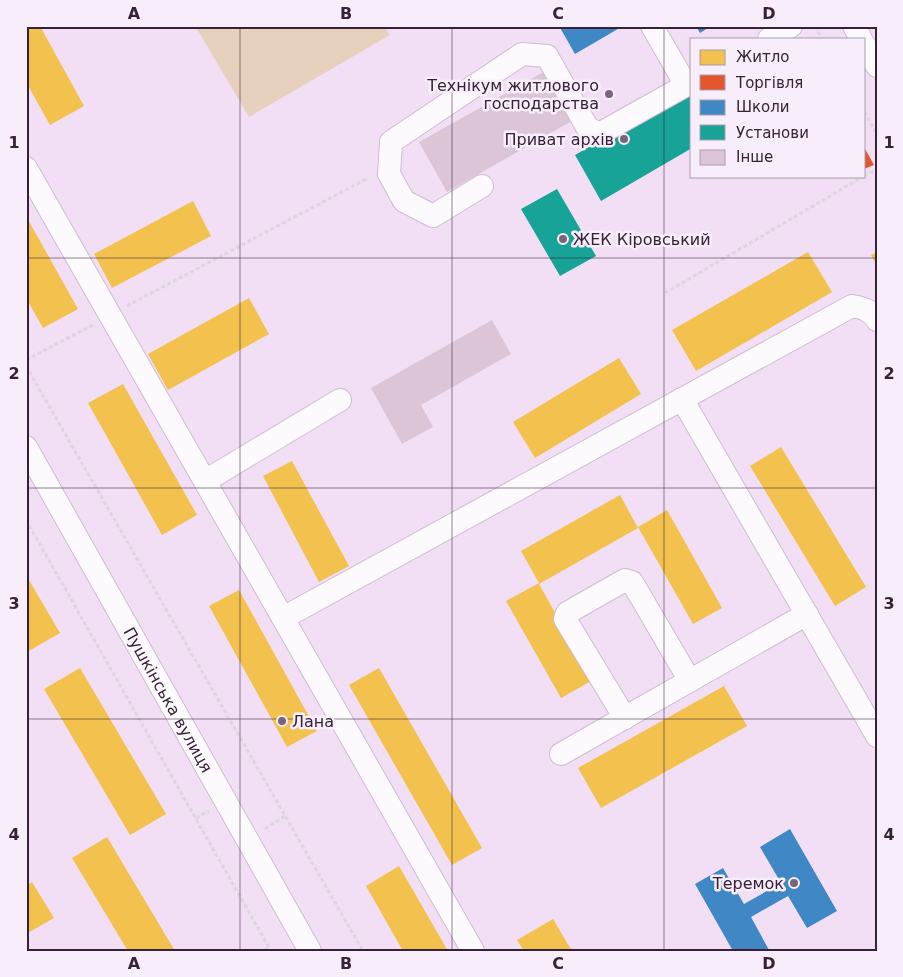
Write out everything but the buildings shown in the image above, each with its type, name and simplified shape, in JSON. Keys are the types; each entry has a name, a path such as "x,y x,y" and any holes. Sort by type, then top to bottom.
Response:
{"street":[{"path":"482,186 432,216 404,201 389,174 391,142 522,54 547,56 587,127 599,134 689,83 652,26"},
{"path":"771,38 791,26"},
{"path":"854,26 860,38"},
{"path":"866,47 877,66"},
{"path":"26,168 473,951"},
{"path":"283,618 852,306 865,309 874,314 877,320"},
{"path":"682,399 877,736"},
{"path":"205,481 340,400"},
{"name":"Пушкінська вулиця","path":"26,447 310,951"},
{"path":"625,718 565,620 567,613 625,580 632,582 690,681"},
{"path":"561,754 807,614"}],"path":[{"path":"815,26 821,38"},
{"path":"866,115 877,134"},
{"path":"26,360 376,174"},
{"path":"665,293 861,178"},
{"path":"26,366 362,951"},
{"path":"26,520 271,951"},
{"path":"265,951 268,946"}],"shaded area":[{"path":"202,26 384,26 390,35 249,117 197,29"}],"place":[{"name":"Технікум житлового господарства","path":"609,94"},
{"name":"Приват архів","path":"624,139"},
{"name":"ЖЕК Кіровський","path":"563,239"},
{"name":"Лана","path":"282,721"},
{"name":"Теремок","path":"794,883"}]}
